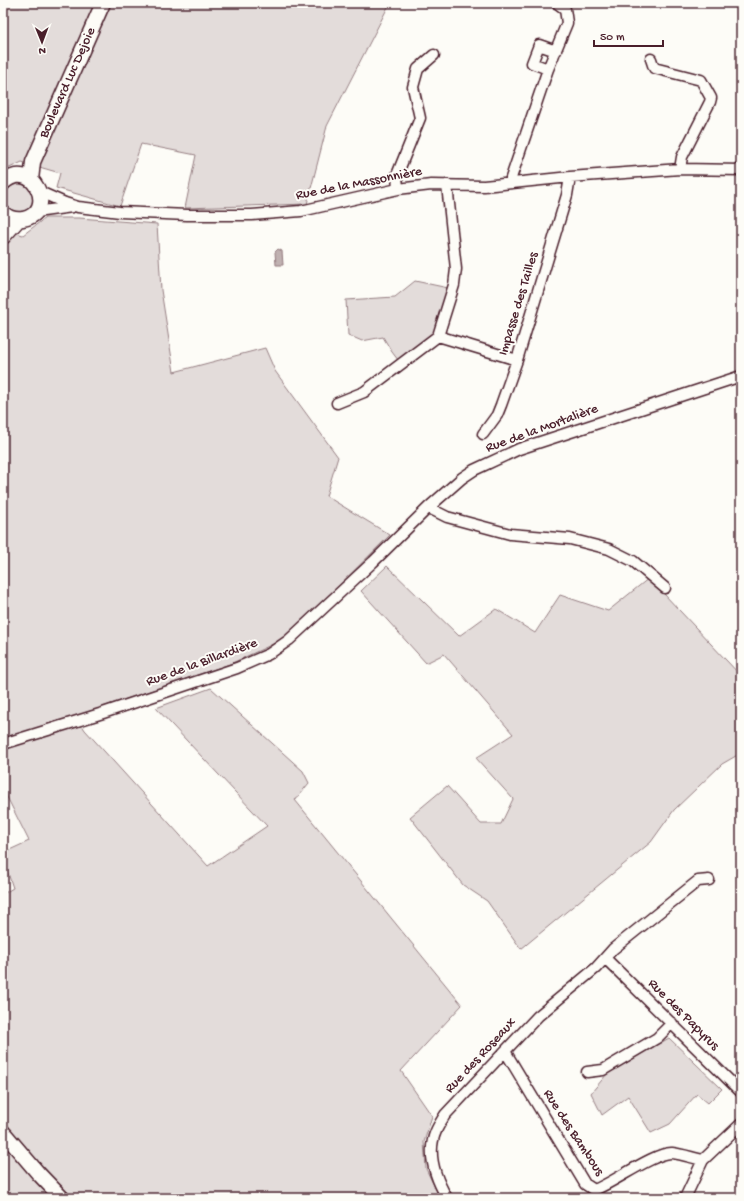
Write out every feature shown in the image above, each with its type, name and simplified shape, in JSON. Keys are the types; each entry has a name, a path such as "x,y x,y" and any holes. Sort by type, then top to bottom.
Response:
{"main road":[{"name":"Boulevard Luc Dejoie","path":"31,180 33,162 103,3"},
{"name":"Boulevard Luc Dejoie","path":"3,183 10,178 18,176 33,162"},
{"path":"3,237 7,218 25,219 36,212 40,202 40,192 36,184 22,176 18,176"},
{"path":"3,1132 62,1198"}],"street":[{"path":"512,183 511,178 548,69 567,23 565,9 557,3"},
{"path":"548,69 532,63 539,44 556,51"},
{"path":"398,189 397,175 420,118 413,87 418,69 434,55"},
{"path":"651,59 654,68 701,80 711,98 682,157 680,169"},
{"name":"Rue de la Massonnière","path":"40,192 56,200 78,206 120,212 162,214 252,214 306,210 398,189 431,185 484,186 570,177 680,169 741,170"},
{"name":"Impasse des Tailles","path":"483,434 497,415 516,360 567,195 570,177"},
{"path":"337,403 364,392 438,336 454,285 456,269 447,185"},
{"name":"Rue de la Massonnière","path":"36,212 78,206"},
{"path":"438,336 516,360"},
{"name":"Rue de la Mortalière","path":"380,555 429,507 462,478 490,462 519,449 741,376"},
{"path":"429,507 447,517 510,534 570,539 609,549 633,561 665,588"},
{"name":"Rue de la Billardière","path":"3,744 237,668 269,654 289,640 380,555"},
{"name":"Rue des Roseaux","path":"447,1198 437,1180 433,1167 432,1149 435,1132 445,1115 538,1016 596,968 613,949 698,881 709,880"},
{"name":"Rue des Papyrus","path":"605,958 741,1092"},
{"path":"587,1072 602,1070 657,1038 672,1023"},
{"name":"Rue des Bambous","path":"505,1051 585,1184 593,1194 652,1159 671,1153 703,1160"},
{"path":"685,1198 703,1160 741,1124"}],"shaded area":[{"path":"3,3 390,3 327,126 307,204 185,208 196,155 141,144 120,206 56,188 60,173 22,162 3,171"},
{"path":"19,184 29,188 33,198 29,208 19,212 9,208 5,198 9,188"},
{"path":"45,218 79,218 157,224 161,290 174,372 265,348 275,371 338,457 326,496 390,535 286,638 230,664 76,716 85,730 208,866 267,826 156,708 211,688 303,771 309,783 295,800 462,1005 401,1071 432,1116 424,1142 426,1169 440,1198 3,1198 3,894 13,888 3,858 3,853 29,841 3,789 3,229 23,235"},
{"path":"278,249 282,251 283,265 276,265 275,252"},
{"path":"415,281 453,289 438,336 401,364 383,337 362,341 348,335 346,300 395,297"},
{"path":"387,566 459,636 496,609 535,633 560,595 608,611 649,578 741,676 741,753 722,764 674,810 651,842 521,949 487,901 463,885 410,817 447,786 481,824 501,824 513,799 476,758 513,734 444,654 426,663 361,591"},
{"path":"669,1038 722,1089 708,1103 697,1094 670,1124 651,1133 628,1096 602,1115 591,1093 607,1074"}]}
